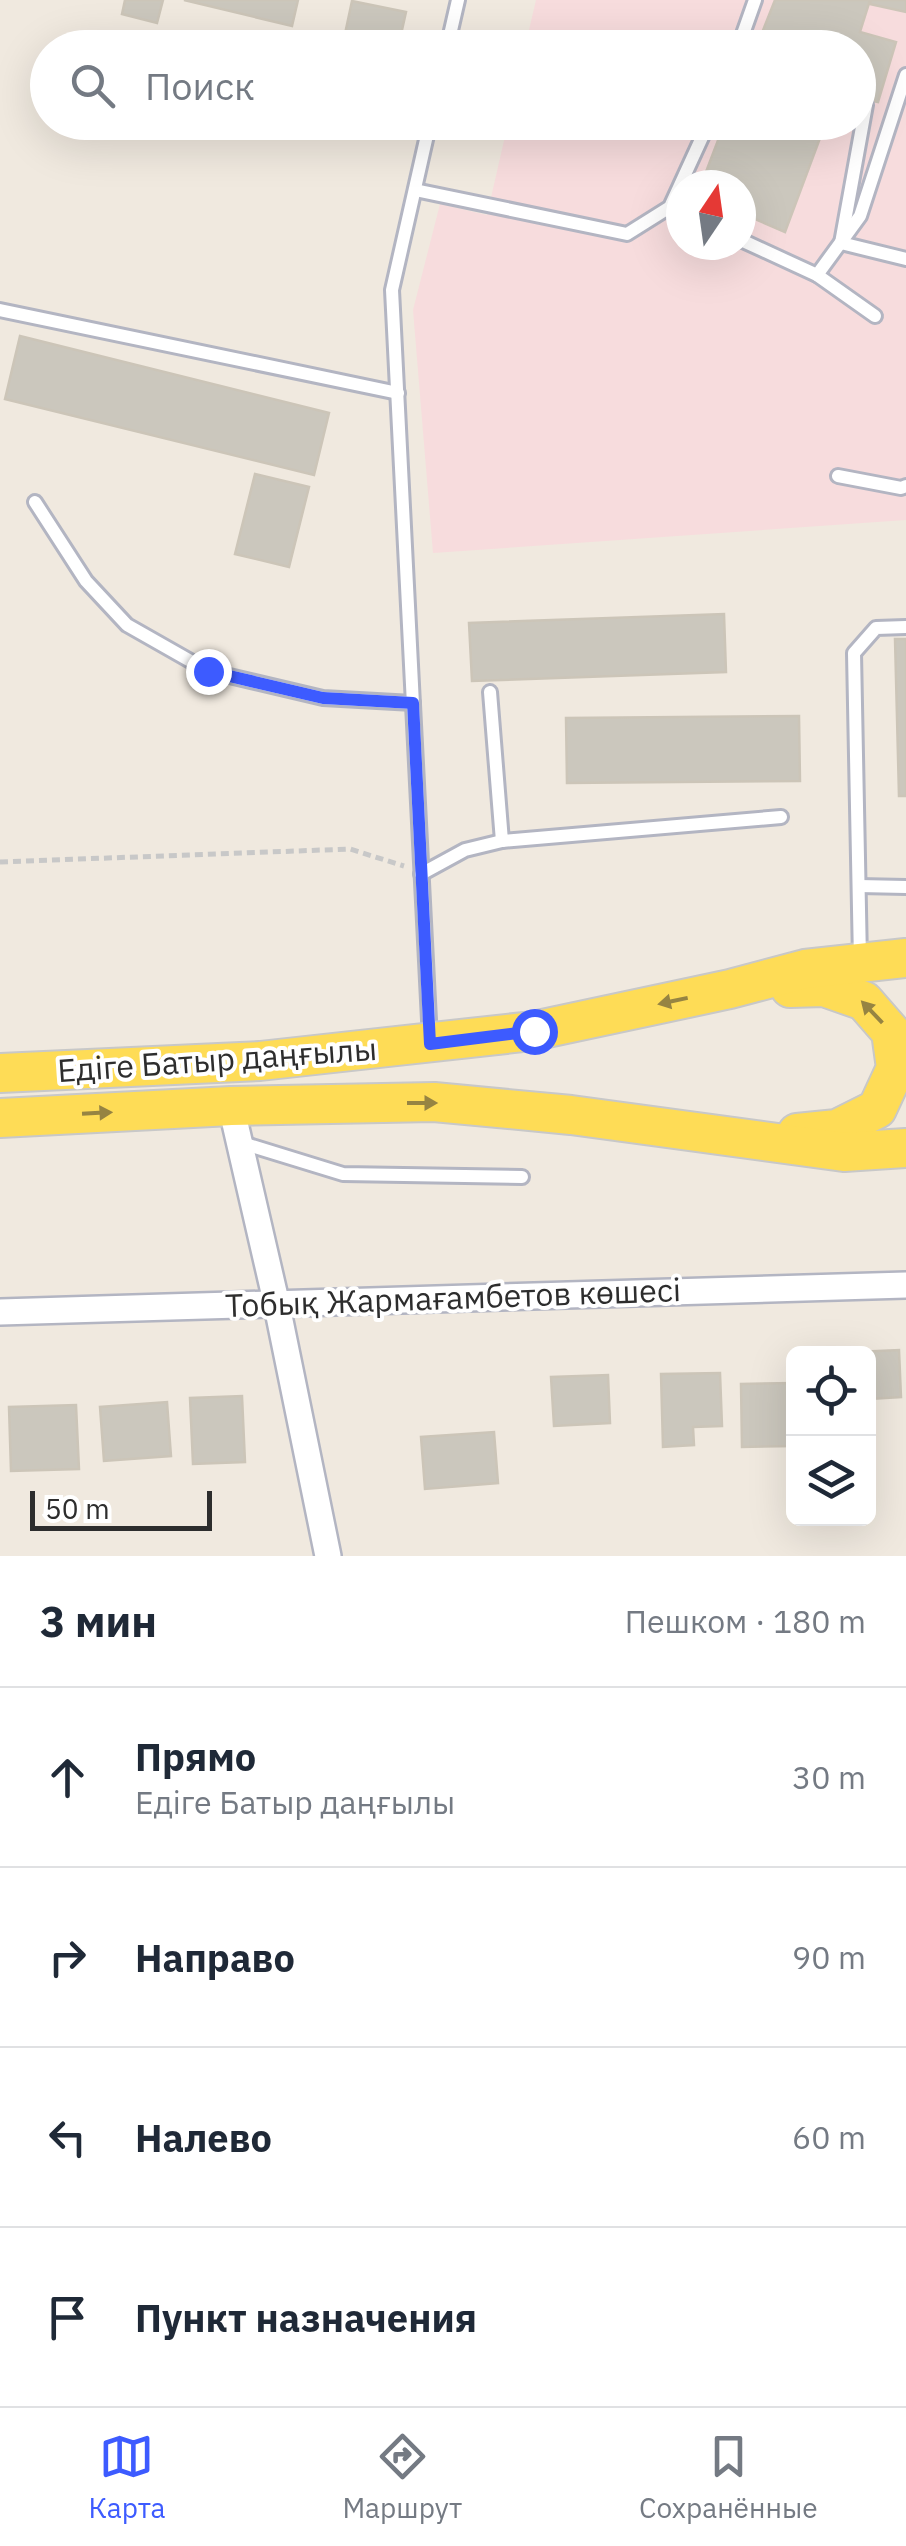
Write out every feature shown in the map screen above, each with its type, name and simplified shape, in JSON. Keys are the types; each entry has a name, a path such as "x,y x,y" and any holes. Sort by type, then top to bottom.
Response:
{"main road":[{"name":"Едіге Батыр даңғылы","path":"0,1073 260,1061 534,1031 805,969 906,958"},
{"path":"730,989 824,988 864,1001 891,1032 896,1068 877,1109 837,1130 754,1138"},
{"name":"Едіге Батыр даңғылы","path":"0,1118 235,1124 434,1102 571,1114 844,1152 906,1148"}],"street":[{"path":"235,1124 328,1556"},
{"name":"Тобық Жармағамбетов көшесі","path":"0,1312 906,1285"}],"lane":[{"path":"452,30 458,0"},
{"path":"744,30 755,0"},
{"path":"817,275 860,216 906,75"},
{"path":"426,140 392,290 430,1044"},
{"path":"691,170 702,140"},
{"path":"840,243 859,140"},
{"path":"415,190 627,234 666,215"},
{"path":"840,243 906,259"},
{"path":"756,247 817,275 875,316"},
{"path":"0,310 398,393"},
{"path":"838,476 906,486"},
{"path":"35,502 86,581 127,625 208,671 323,698 413,703"},
{"path":"860,963 854,652 876,628 906,626"},
{"path":"490,692 502,842"},
{"path":"422,874 465,850 502,842 781,817"},
{"path":"859,886 906,887"},
{"path":"235,1124 343,1174 522,1176"}],"path":[{"path":"0,862 350,849 385,857 422,874"}],"shaded area":[{"path":"536,0 906,0 906,520 433,553 413,310 440,204 487,215 504,140 876,140 876,30 529,30"}],"building":[{"path":"125,0 163,0 157,23 122,14"},
{"path":"184,0 298,0 292,26"},
{"path":"775,0 870,0 861,30 763,30"},
{"path":"871,0 906,0 906,12 870,4"},
{"path":"352,1 406,12 402,30 346,30"},
{"path":"876,36 896,42 876,102"},
{"path":"718,140 819,140 785,232 756,219 756,170 707,170"},
{"path":"20,336 329,413 314,475 5,399"},
{"path":"255,474 309,487 289,567 235,554"},
{"path":"724,614 726,672 472,681 469,623"},
{"path":"895,639 906,639 906,796 899,796"},
{"path":"799,716 800,781 567,783 566,718"},
{"path":"899,1350 901,1397 876,1399 876,1351"},
{"path":"720,1373 722,1426 693,1427 694,1445 663,1447 661,1374"},
{"path":"608,1375 610,1423 554,1426 551,1377"},
{"path":"786,1383 786,1446 742,1447 741,1384"},
{"path":"242,1396 245,1462 193,1464 190,1398"},
{"path":"167,1402 171,1456 104,1461 100,1407"},
{"path":"76,1405 79,1469 11,1471 9,1407"},
{"path":"494,1432 498,1483 425,1489 421,1437"}],"route":[{"path":"208,671 323,698 413,703 430,1044 534,1031"}]}
